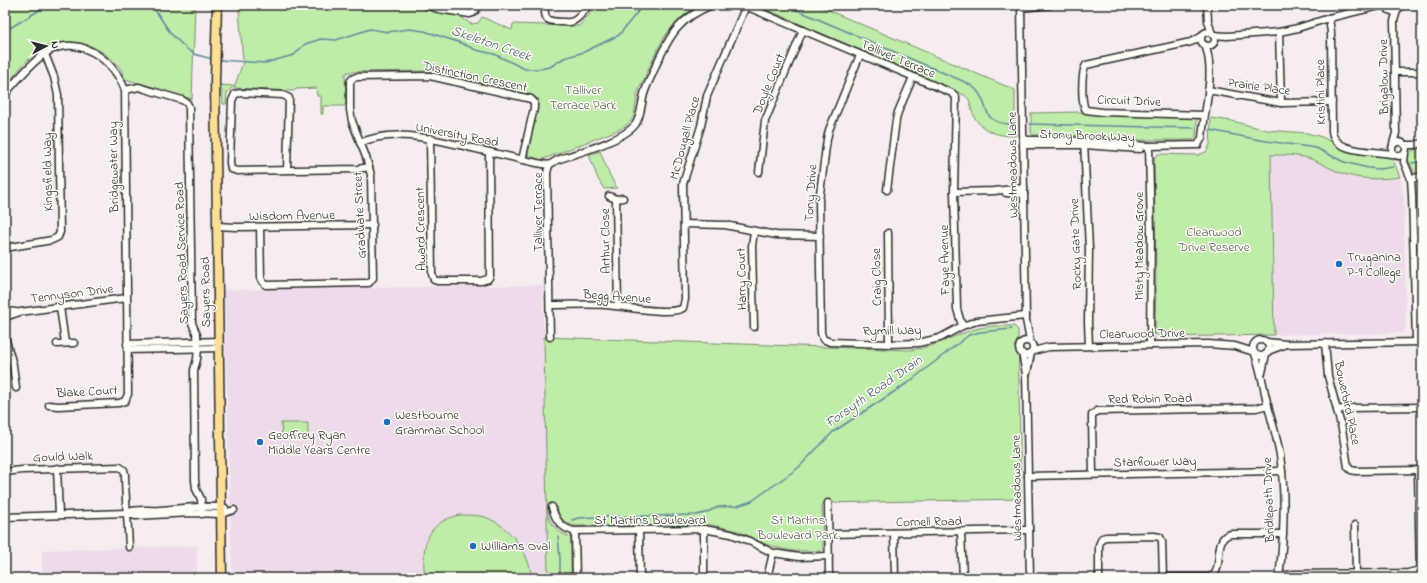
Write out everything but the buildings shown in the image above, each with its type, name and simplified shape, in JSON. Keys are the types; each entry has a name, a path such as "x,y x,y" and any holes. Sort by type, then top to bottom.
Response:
{"main road":[{"name":"Sayers Road","path":"217,5 215,81 222,578"}],"street":[{"path":"426,5 438,9 470,14 474,13 476,10 476,5"},
{"path":"545,5 545,16 548,20 553,22 569,22 575,20 589,5"},
{"name":"Talliver Terrace","path":"550,337 547,173 549,165 557,160 621,136 635,125 639,117 645,91 668,39 680,25 695,13 712,5"},
{"path":"1021,6 1050,5"},
{"path":"1207,5 1208,21 1214,39 1213,43"},
{"path":"1203,40 1208,32 1228,36 1279,32 1298,28 1329,18 1407,5"},
{"name":"Talliver Terrace","path":"745,6 952,93 956,97 954,192"},
{"name":"McDougall Place","path":"683,308 685,299 683,184 701,126 707,96 745,6"},
{"name":"Westmeadows Lane","path":"1021,6 1026,320 1031,342"},
{"name":"Brigalow Drive","path":"1390,8 1394,21 1396,133 1393,146"},
{"name":"Kristini Place","path":"1329,18 1331,32 1333,134 1336,141 1358,150 1382,152 1395,156"},
{"path":"1203,40 1208,21"},
{"name":"Doyle Court","path":"759,172 765,121 803,30"},
{"path":"1279,32 1281,103"},
{"name":"Circuit Drive","path":"1204,115 1102,112 1086,110 1083,103 1083,72 1086,65 1203,40 1208,46 1228,36"},
{"name":"Stony Brook Way","path":"1023,143 1084,143 1149,146 1198,145 1202,138 1208,90 1208,57 1203,40"},
{"name":"Stony Brook Way","path":"1208,57 1213,43"},
{"name":"Bridgewater Way","path":"5,94 28,67 45,54 54,50 69,47 79,47 96,54 110,64 123,84 125,90 128,394 125,400"},
{"name":"Kingsfield Way","path":"5,248 52,240 58,237 60,232 58,95 54,77 45,54"},
{"name":"Tony Drive","path":"823,339 821,333 819,201 827,139 829,130 860,55"},
{"path":"1395,72 1422,72"},
{"name":"Distinction Crescent","path":"352,79 358,76 430,76 531,99 534,102 534,108 522,160"},
{"path":"887,190 896,120 913,77"},
{"name":"Graduate Street","path":"260,227 261,278 262,282 266,285 365,283 372,281 374,274 372,184 369,167 351,116 350,85 352,79"},
{"name":"Sayers Road Service Road","path":"125,90 139,87 145,88 182,100 187,103 189,107 192,323 197,335 198,345 197,359 194,370 196,489 201,500 202,511"},
{"name":"Prairie Place","path":"1208,90 1281,103 1332,102"},
{"path":"287,170 289,98 283,95 235,94 233,97 232,107 231,169 237,171 358,169 369,167"},
{"name":"Brigalow Drive","path":"1396,133 1403,143"},
{"name":"University Road","path":"360,143 371,138 379,137 418,136 549,165"},
{"name":"Award Crescent","path":"430,138 432,274 434,280 437,281 481,281 488,279 490,276 489,152"},
{"name":"Rocky Gate Drive","path":"1084,143 1089,249 1089,346"},
{"path":"1382,152 1403,143 1415,145 1422,143"},
{"path":"1286,344 1261,356 1254,353 1253,348 1254,344 1258,340 1286,344 1419,342 1415,300 1412,194 1410,179 1405,166 1404,157 1406,153 1403,143"},
{"path":"1395,156 1400,157 1415,145"},
{"name":"Misty Meadow Grove","path":"1149,146 1151,243 1150,345"},
{"path":"1393,146 1392,151 1405,166"},
{"path":"1410,179 1422,176"},
{"path":"954,192 1024,191"},
{"name":"Faye Avenue","path":"954,192 956,309 962,326"},
{"name":"Arthur Close","path":"609,196 616,199 623,198"},
{"name":"Arthur Close","path":"616,199 618,306"},
{"path":"684,224 725,225 780,235 820,236"},
{"name":"Wisdom Avenue","path":"217,239 224,230 236,228 373,225"},
{"name":"Wisdom Avenue","path":"217,226 236,228"},
{"name":"Harry Court","path":"754,231 752,246 754,328"},
{"name":"Craig Close","path":"888,233 889,344"},
{"path":"1413,237 1422,236"},
{"name":"Tennyson Drive","path":"5,312 20,312 126,298"},
{"path":"1415,300 1422,299"},
{"name":"Begg Avenue","path":"550,306 618,306 664,311 683,308"},
{"path":"60,307 65,343"},
{"path":"5,312 5,317"},
{"name":"Tennyson Drive","path":"5,317 20,312"},
{"name":"Rymill Way","path":"823,339 830,342 908,344 928,342 940,338 962,326 982,320 1006,318 1026,320"},
{"name":"Westmeadows Lane","path":"1020,346 1026,320"},
{"path":"5,338 13,364 16,388"},
{"path":"1023,342 1031,342 1033,346 1032,352 1027,355 1022,353 1020,346 1023,342"},
{"name":"Clearwood Drive","path":"1031,342 1049,347"},
{"path":"1266,342 1268,346 1267,352"},
{"path":"57,344 74,343"},
{"name":"Bowerbird Place","path":"1325,343 1328,376 1337,410 1348,467 1356,471 1420,470"},
{"path":"127,347 219,344"},
{"name":"Clearwood Drive","path":"1032,352 1049,347 1223,344 1235,346 1254,353"},
{"name":"Clearwood Drive","path":"1235,346 1254,344"},
{"name":"Westmeadows Lane","path":"1026,374 1032,352"},
{"name":"Bridlepath Drive","path":"1262,374 1263,362 1267,352"},
{"name":"Westmeadows Lane","path":"1022,353 1026,374 1030,578"},
{"name":"Bridlepath Drive","path":"1254,353 1262,374 1277,439 1282,471 1283,534 1279,575"},
{"name":"Blake Court","path":"49,405 58,406 119,403 125,400"},
{"name":"Red Robin Road","path":"1093,474 1092,415 1096,411 1256,408 1268,405"},
{"path":"1337,410 1349,408 1422,407"},
{"name":"Gould Walk","path":"5,472 113,466 122,468 125,474 126,513"},
{"path":"57,468 59,515"},
{"path":"1279,575 1408,572 1420,574 1420,470"},
{"name":"Starflower Way","path":"1028,476 1282,471"},
{"path":"828,503 830,578"},
{"name":"St Martins Boulevard","path":"552,507 558,522 564,527 575,532 704,530 731,534 773,553 799,557 829,556"},
{"path":"5,517 126,513 135,510 158,513 234,510"},
{"path":"126,513 128,522 129,547"},
{"path":"1355,525 1356,574"},
{"path":"639,530 640,578"},
{"path":"704,530 704,578"},
{"name":"Cornell Road","path":"829,534 1029,530"},
{"path":"575,532 576,578"},
{"path":"961,532 963,578"},
{"path":"894,533 895,578"},
{"path":"1099,578 1099,544 1102,538 1106,537 1154,536 1160,538 1162,541 1163,578 1208,577 1214,575 1217,569 1221,542 1224,537 1228,535 1283,534"},
{"path":"767,578 773,553"},
{"path":"36,578 41,578"}],"shaded area":[{"name":"Truganina P-9 College","path":"1271,155 1304,157 1314,160 1340,173 1361,178 1380,179 1400,177 1404,199 1406,329 1402,333 1274,335"},
{"name":"Westbourne Grammar School","path":"543,285 548,578 232,578 224,290"},
{"path":"197,546 197,578 42,578 42,550"}],"green space":[{"path":"5,5 195,5 192,99 125,79 118,65 103,53 86,45 67,42 48,46 34,54 25,62 5,86"},
{"name":"Talliver Terrace Park","path":"246,5 416,5 440,13 461,17 471,24 478,23 482,17 512,30 513,24 579,26 598,5 701,5 674,24 663,40 638,92 634,114 629,123 618,130 541,160 528,154 539,99 431,71 348,72 345,74 346,104 344,106 323,106 323,114 321,114 321,96 317,96 316,88 296,89 294,91 234,88 243,62 239,10"},
{"path":"756,5 816,5 1015,90 1015,136 1002,135 983,128 975,118 969,100 964,95"},
{"path":"221,85 233,86 227,93 226,104 223,104"},
{"path":"1078,112 1125,116 1194,117 1197,120 1196,137 1193,140 1142,140 1061,135 1033,135 1031,133 1031,113"},
{"name":"Clearwood Drive Reserve","path":"1211,118 1232,121 1267,130 1307,133 1322,137 1354,153 1372,156 1387,155 1393,160 1400,177 1384,179 1360,178 1336,171 1308,158 1271,155 1274,335 1159,337 1155,333 1156,271 1154,158 1158,154 1198,155 1206,152 1210,145"},
{"path":"1422,148 1422,173 1417,174 1414,172 1407,157 1413,150"},
{"path":"600,151 609,174 617,188 604,189 598,179 589,155"},
{"name":"St Martins Boulevard Park","path":"993,326 1014,326 1018,330 1021,499 822,503 823,549 820,551 794,551 782,549 768,545 738,531 712,525 575,526 568,524 563,520 557,507 547,507 552,524 560,532 571,539 571,578 548,578 544,337 910,350 932,345 971,330"},
{"path":"281,423 308,423 308,439 282,439"},
{"name":"Williams Oval","path":"460,515 476,515 485,517 494,521 510,533 517,541 527,559 532,578 425,578 425,546 432,530 439,523 448,518"}],"waterway":[{"name":"Skeleton Creek","path":"5,31 48,5"},
{"name":"Skeleton Creek","path":"152,5 171,34 187,49 194,54 212,59"},
{"name":"Skeleton Creek","path":"218,60 265,63 294,55 305,44 321,39 336,40 370,29 388,32 409,29 424,31 461,43 476,50 494,54 525,69 539,69 550,67 564,58 584,52 619,35 643,5"},
{"path":"785,5 965,82 977,90 990,117 1000,123 1009,124"},
{"path":"1030,124 1194,128"},
{"path":"1210,130 1260,140 1316,148 1344,162 1368,168 1380,169 1393,167"},
{"path":"1412,163 1422,161"},
{"name":"Forsyth Road Drain","path":"572,520 578,518 595,517 696,515 718,507 737,506 752,501 798,468 833,432 909,382 969,335 980,332 1012,329"},
{"name":"Forsyth Road Drain","path":"558,536 560,578"}],"place":[{"name":"Truganina P-9 College","path":"1339,264"},
{"name":"Westbourne Grammar School","path":"387,422"},
{"name":"Geoffrey Ryan Middle Years Centre","path":"260,442"},
{"name":"Williams Oval","path":"473,546"}]}
